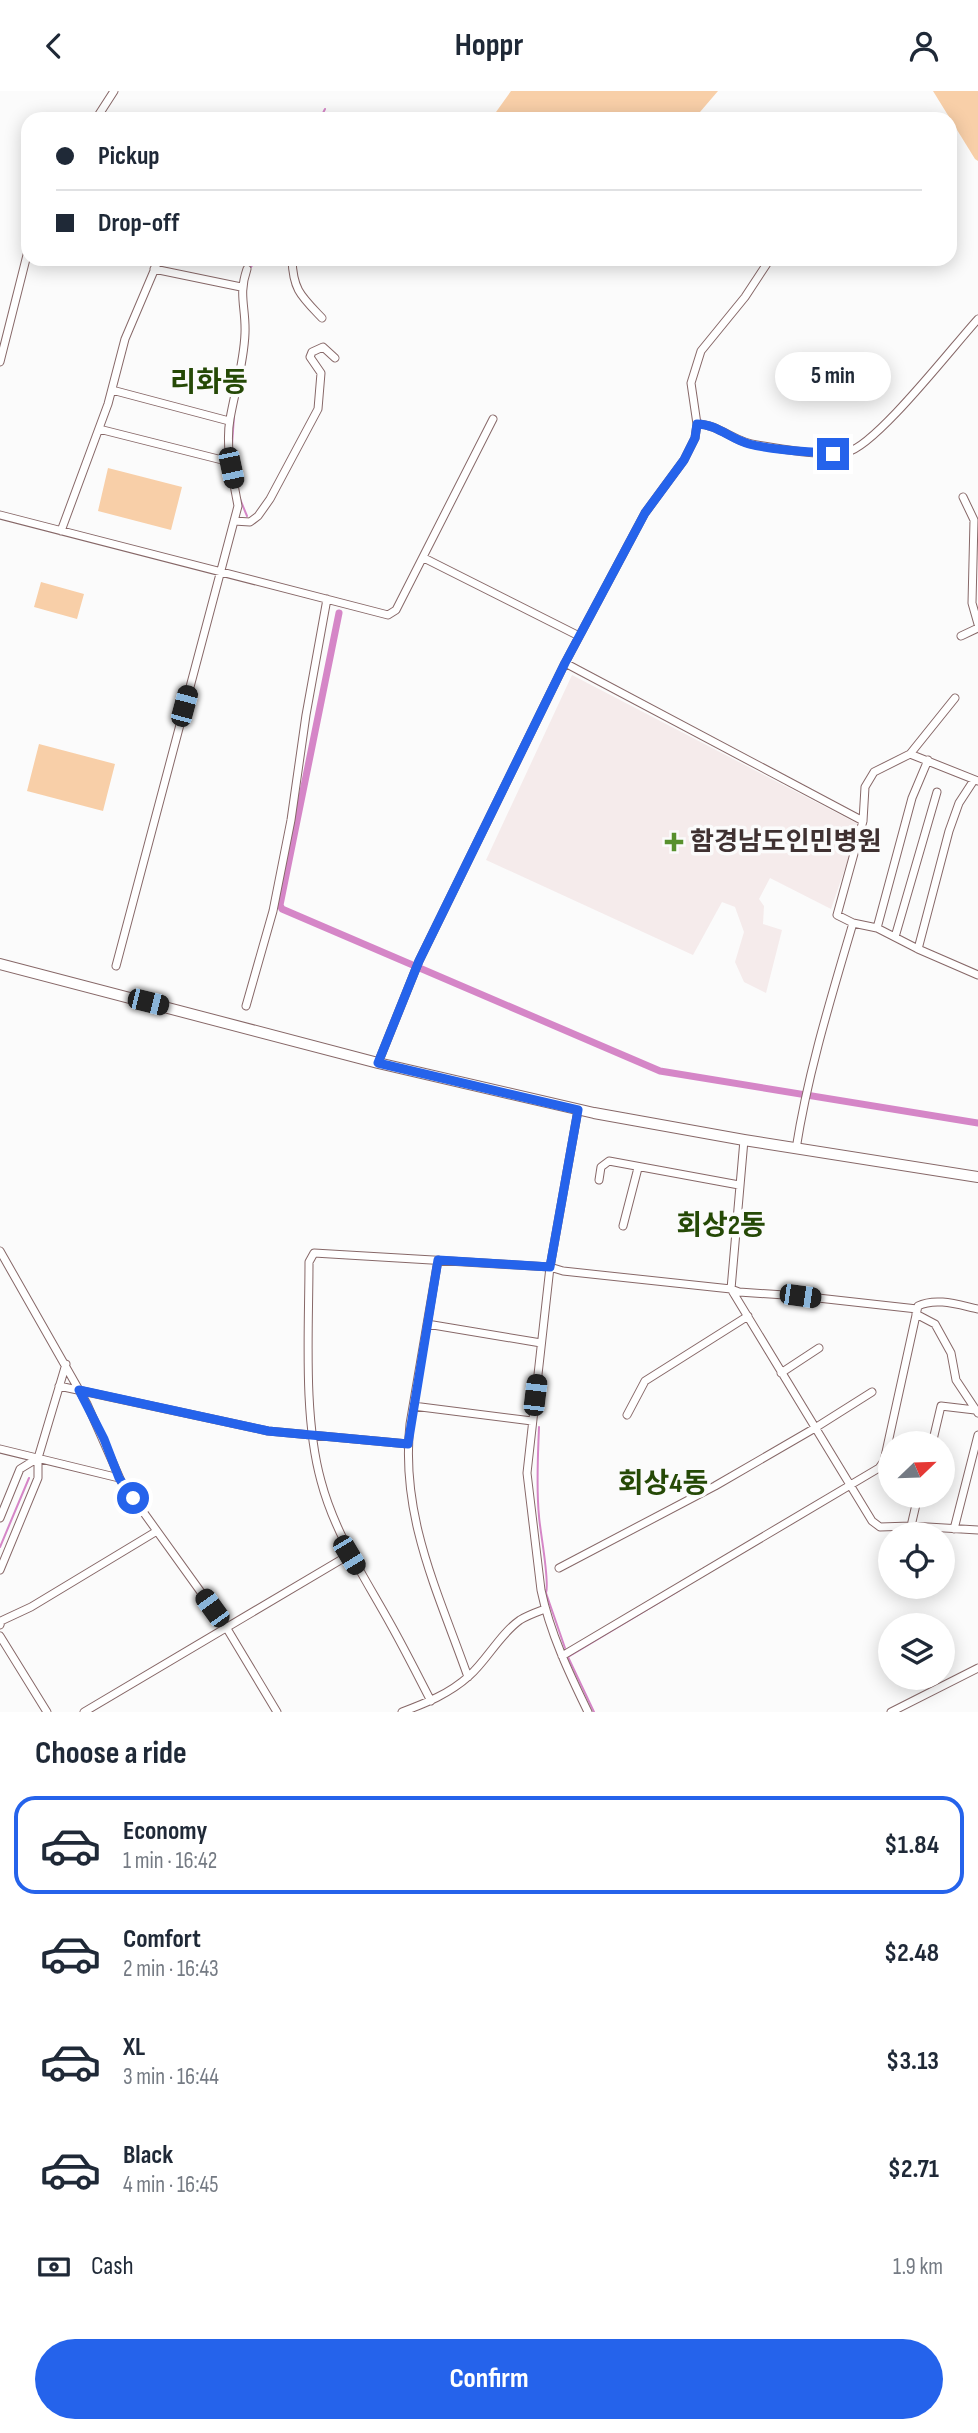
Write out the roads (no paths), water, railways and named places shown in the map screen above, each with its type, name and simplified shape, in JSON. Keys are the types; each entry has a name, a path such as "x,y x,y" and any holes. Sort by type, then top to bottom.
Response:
{"highway":[{"path":"0,964 378,1063 578,1110 796,1149 978,1177"}],"street":[{"path":"100,112 114,91"},
{"path":"0,362 24,266"},
{"path":"61,531 99,429 125,339 156,266"},
{"path":"292,266 293,279 299,295 322,317"},
{"path":"378,1063 419,961 565,663 645,513 684,460 695,438 697,424 691,383 701,351 746,297 765,266"},
{"path":"116,965 238,506 230,462 229,421 239,383 245,333 241,287 247,268"},
{"path":"154,269 241,287"},
{"path":"697,424 709,425 754,445 833,454 850,451 865,443 888,421 978,319"},
{"path":"234,521 250,522 258,516 318,409 321,373 310,357 313,352 323,347 335,358"},
{"path":"111,390 229,421"},
{"path":"0,515 219,573 392,614 424,558 493,419"},
{"path":"99,429 230,462"},
{"path":"961,636 978,626 972,603 974,520 963,497"},
{"path":"424,558 579,636"},
{"path":"246,1006 273,912 327,599"},
{"path":"565,663 863,821"},
{"path":"956,698 910,754 874,772 865,787 863,821 837,915 853,923 877,928 978,975"},
{"path":"910,754 976,780 958,803 918,949"},
{"path":"877,928 912,798 928,760"},
{"path":"895,937 937,792"},
{"path":"796,1149 803,1105 823,1023 853,923"},
{"path":"578,1110 550,1267 527,1473 545,1609 562,1656 588,1712"},
{"path":"744,1140 731,1289 872,1521 878,1526"},
{"path":"599,1180 601,1167 610,1161 739,1185"},
{"path":"623,1226 638,1168"},
{"path":"0,1251 66,1364 104,1439 119,1478 226,1627 277,1712"},
{"path":"431,1702 391,1624 349,1555 321,1483 312,1435 309,1262 312,1255 318,1252 550,1267 563,1271 917,1311 935,1324 951,1353 956,1380 976,1411"},
{"path":"438,1260 408,1444 410,1497 416,1531 468,1677"},
{"path":"562,1656 879,1468 884,1461 917,1311 921,1304 944,1302 978,1309"},
{"path":"628,1415 631,1404 645,1381 748,1316"},
{"path":"427,1324 541,1343"},
{"path":"781,1373 819,1348"},
{"path":"0,1570 38,1478 38,1458 66,1364"},
{"path":"59,1386 268,1431 408,1444"},
{"path":"559,1568 715,1486 872,1392"},
{"path":"414,1406 532,1420"},
{"path":"935,1431 941,1406 976,1411"},
{"path":"955,1525 978,1435"},
{"path":"0,1449 119,1478"},
{"path":"0,1518 20,1469 38,1458"},
{"path":"955,1529 978,1530"},
{"path":"0,1625 1,1621 31,1607 156,1531"},
{"path":"84,1712 349,1555"},
{"path":"402,1712 431,1702 468,1677 514,1625 545,1609"},
{"path":"0,1636 47,1712"},
{"path":"891,1712 978,1668"}],"waterway":[{"path":"237,400 244,372"},
{"path":"232,445 234,416"},
{"path":"240,499 247,516"},
{"path":"339,613 280,905 282,909 660,1071 978,1123"},
{"path":"539,1427 538,1494 547,1578 546,1593 565,1648"},
{"path":"0,1547 29,1478"},
{"path":"594,1712 568,1657 680,1590"}],"place":[{"name":"함경남도인민병원","path":"674,842"}],"district":[{"name":"리화동","path":"209,382"},
{"name":"회상2동","path":"721,1225"},
{"name":"회상4동","path":"663,1483"}]}
